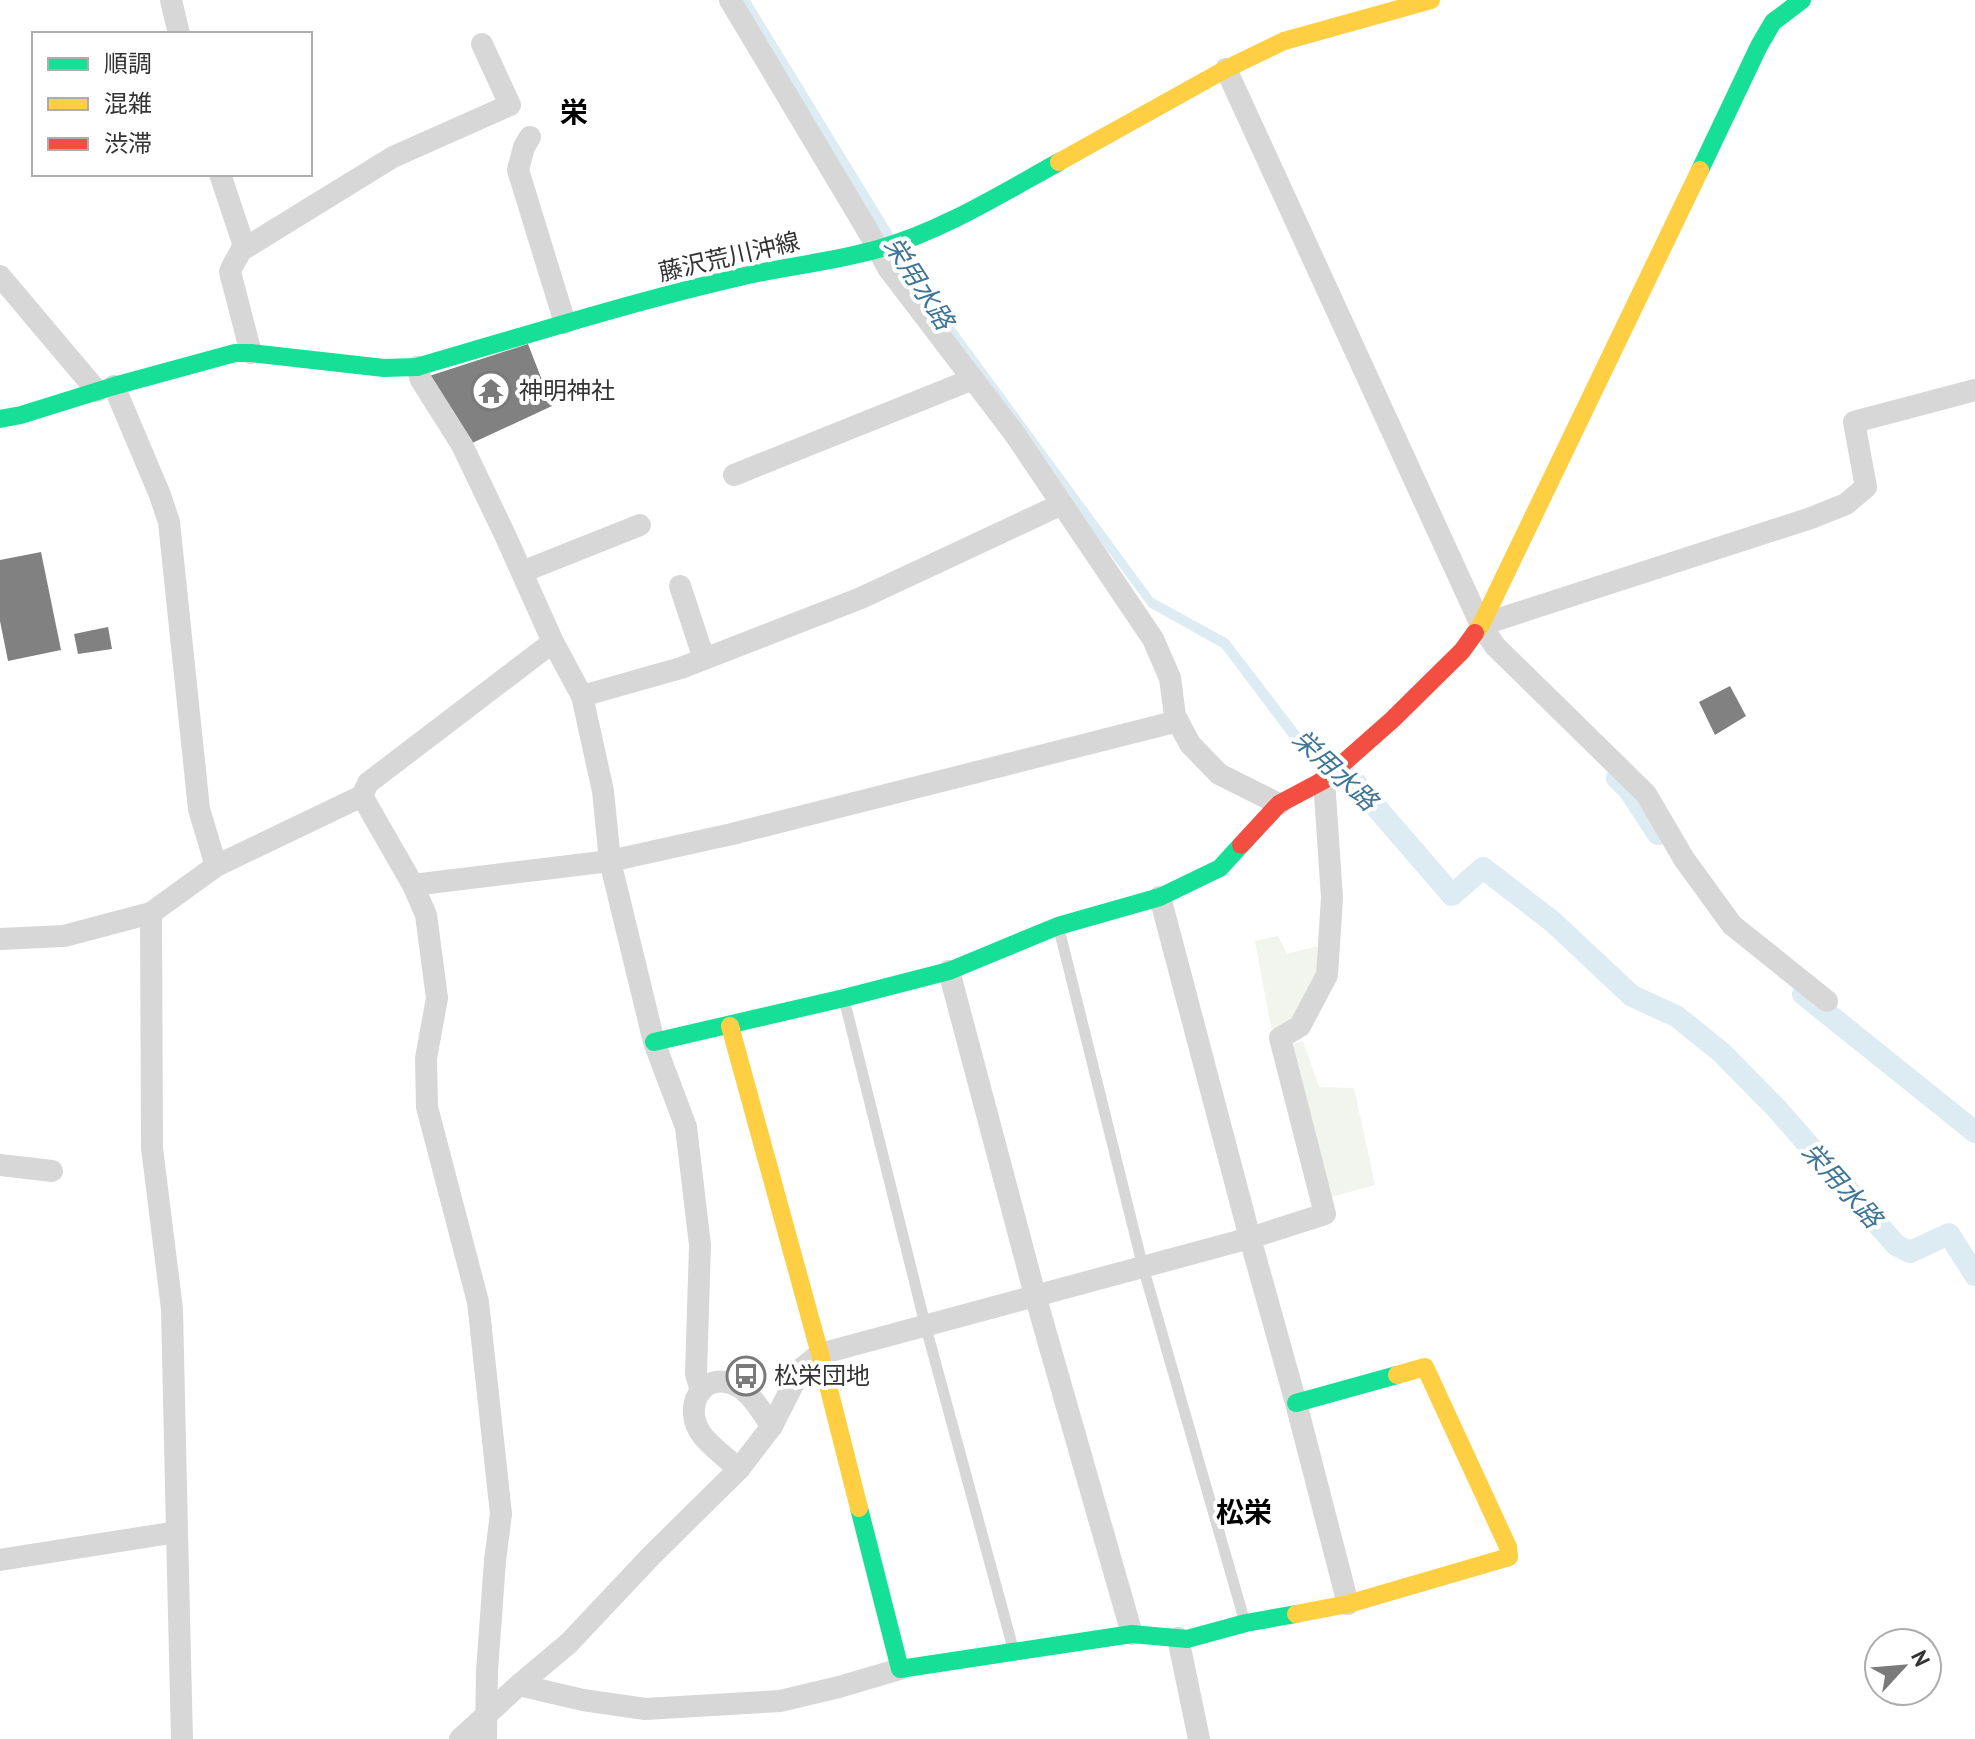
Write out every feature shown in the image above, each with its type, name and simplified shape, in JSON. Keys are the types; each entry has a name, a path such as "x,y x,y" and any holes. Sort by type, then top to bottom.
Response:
{"street":[{"path":"171,0 179,32"},
{"path":"730,0 888,268 1014,433 1153,639 1170,678 1175,716 1190,744 1219,774 1279,804"},
{"name":"藤沢荒川沖線","path":"0,419 235,353 384,368 417,367 565,323 743,276 878,249 970,211 1226,69 1284,41 1431,0"},
{"path":"654,1042 949,971 1058,926 1160,897 1220,868 1279,804 1324,780 1392,720 1462,651 1481,625 1759,46 1773,22 1802,0"},
{"path":"251,353 230,272 242,250 393,157 510,105 482,44"},
{"path":"1226,69 1481,625 1495,646 1646,794 1684,859 1732,925 1827,1001"},
{"path":"530,137 518,170 565,323"},
{"path":"221,176 241,234 242,250"},
{"path":"0,276 106,389 160,495 169,522 199,809 216,866"},
{"path":"417,367 421,380 462,445 553,642 582,696 603,791 610,861 654,1042 686,1127 700,1245 696,1374 701,1391"},
{"path":"734,475 973,379"},
{"path":"1481,625 1846,504 1866,487 1854,422 1975,390"},
{"path":"582,696 681,668 861,598 1062,504"},
{"path":"522,572 641,526"},
{"path":"680,586 704,659"},
{"path":"0,939 64,936 151,913 216,866 362,796 368,783 553,642"},
{"path":"413,885 610,861 732,834 1178,721"},
{"path":"460,1739 569,1643 739,1469 772,1426 801,1369 820,1354 1250,1238 1325,1214 1280,1038 1300,1026 1327,975 1332,898 1324,780"},
{"path":"362,796 413,885 426,915 437,998 426,1058 427,1107 478,1302 501,1514 495,1561 486,1739"},
{"path":"1160,897 1348,1604"},
{"path":"151,913 152,1148 172,1309 182,1739"},
{"path":"949,971 1035,1295 1132,1634"},
{"path":"730,1026 820,1354 900,1669"},
{"path":"0,1165 52,1171"},
{"path":"519,1685 583,1700 645,1709 780,1701 900,1669 1014,1651 1132,1634 1187,1639 1246,1623 1348,1604 1509,1557 1508,1547 1425,1367 1296,1403"},
{"path":"739,1469 702,1434 692,1409 694,1399 711,1385 733,1384 744,1391 772,1426"},
{"path":"0,1560 177,1532"},
{"path":"1178,1638 1199,1739"}],"lane":[{"path":"1058,926 1143,1267 1246,1623"},
{"path":"844,998 925,1324 1014,1651"}],"shaded area":[{"path":"1278,936 1287,954 1317,946 1317,978 1293,1022 1272,1031 1255,941"},
{"path":"1303,1041 1319,1087 1354,1088 1375,1185 1331,1197 1288,1046"}],"water":[{"path":"739,0 750,0 930,294 1153,598 1228,639 1300,733 1355,774 1346,781 1292,741 1222,648 1149,607 921,299"}],"building":[{"name":"神明神社","path":"528,344 552,406 470,444 426,377"},
{"path":"41,552 61,650 8,661 0,621 0,560"},
{"path":"108,627 112,649 78,654 74,634"},
{"path":"1730,686 1746,716 1715,735 1699,702"}],"waterway":[{"name":"栄用水路","path":"1328,761 1350,777 1452,895 1483,868 1553,922 1632,996 1676,1016 1721,1052 1778,1110 1896,1245 1910,1252 1949,1234 1975,1275"},
{"path":"1617,778 1629,790 1658,834"},
{"path":"1803,994 1975,1132"}],"traffic: fast":[{"path":"1700,170 1773,22 1802,0"},
{"path":"0,419 235,353 384,368 417,367 699,287 878,249 948,222 1059,162"},
{"path":"654,1042 949,971 1058,926 1160,897 1220,868 1241,845"},
{"path":"1296,1403 1397,1375"},
{"path":"859,1508 900,1669 1132,1634 1187,1639 1246,1623 1296,1614"}],"traffic: slow":[{"path":"1059,162 1226,69 1284,41 1431,0"},
{"path":"1475,633 1700,170"},
{"path":"730,1026 859,1508"},
{"path":"1296,1614 1348,1604 1509,1557 1508,1547 1425,1367 1397,1375"}],"traffic: jam":[{"path":"1241,845 1279,804 1324,780 1392,720 1462,651 1475,633"}],"place":[{"name":"神明神社","path":"491,391"},
{"name":"松栄団地","path":"746,1376"}],"district":[{"name":"栄","path":"574,112"},
{"name":"松栄","path":"1244,1512"}]}
